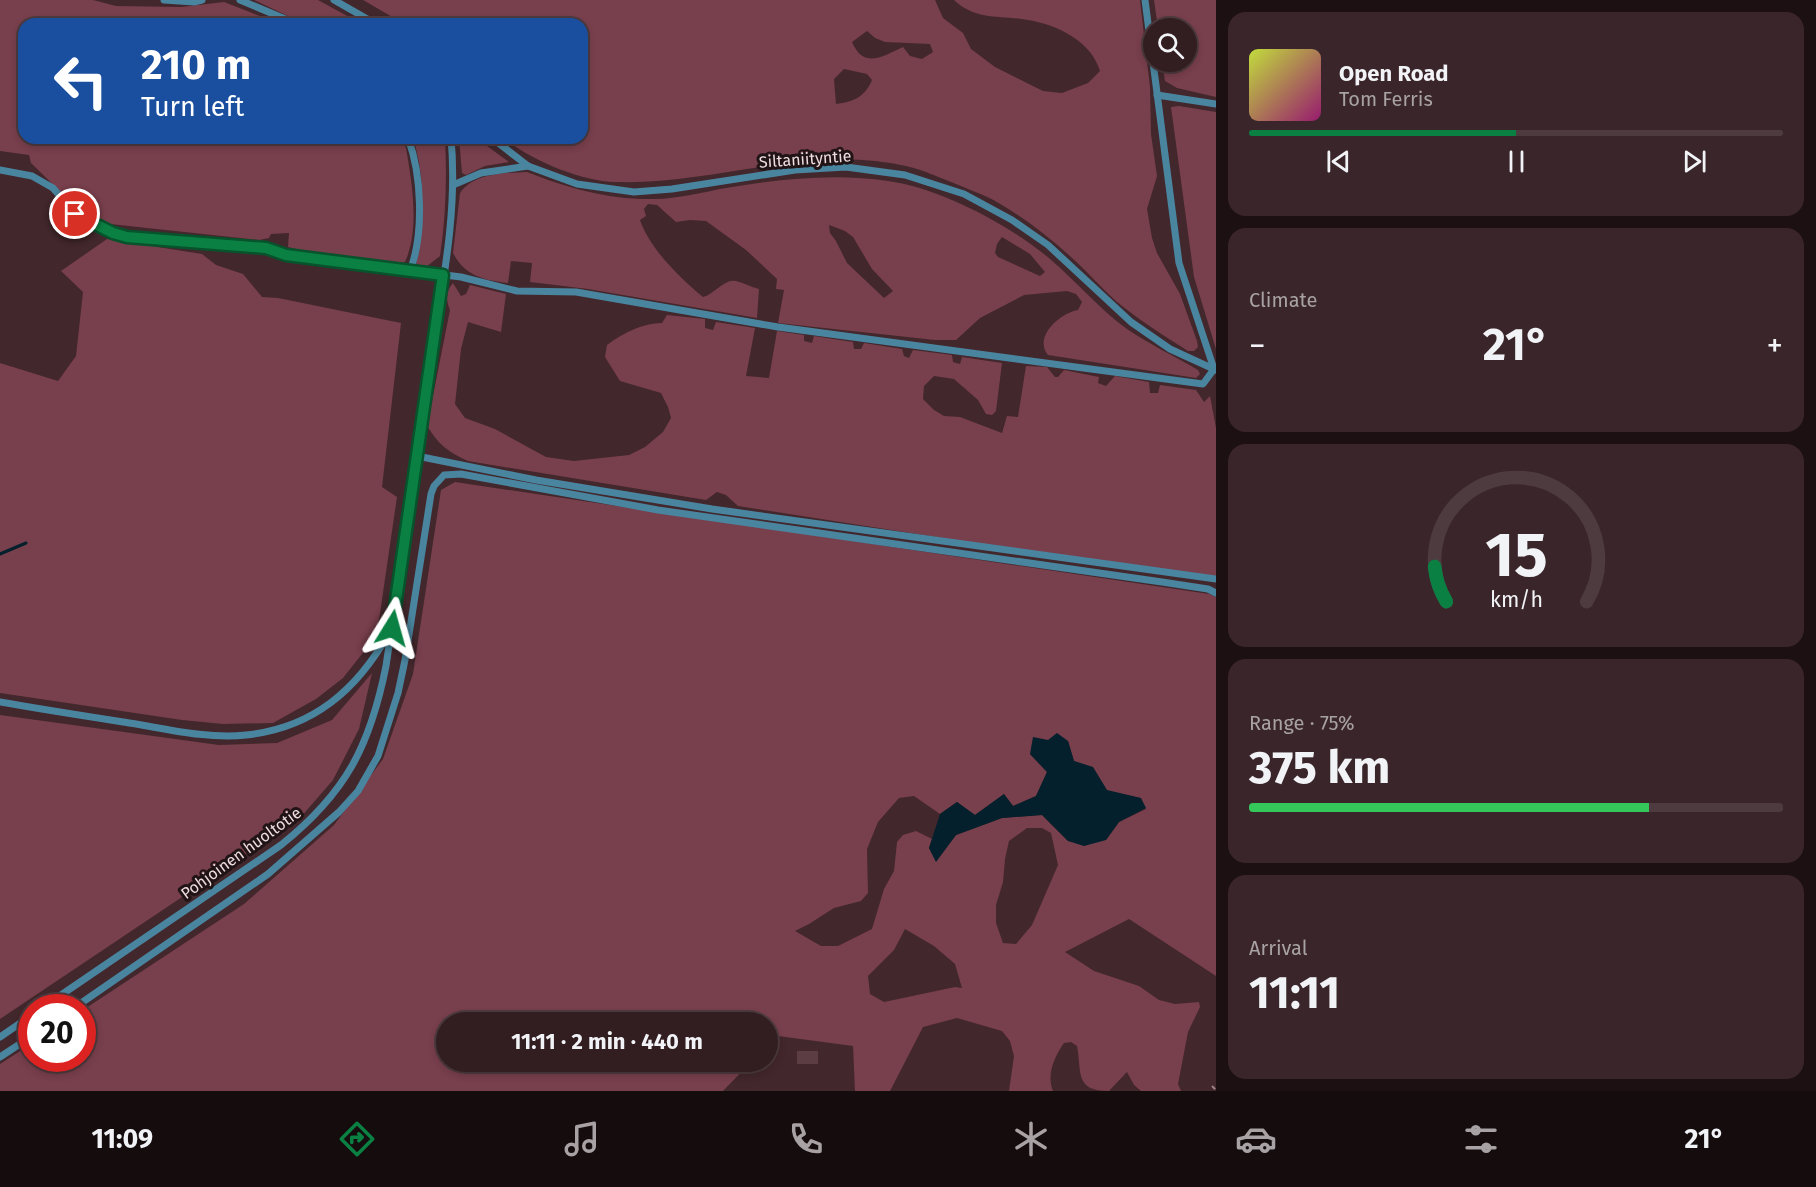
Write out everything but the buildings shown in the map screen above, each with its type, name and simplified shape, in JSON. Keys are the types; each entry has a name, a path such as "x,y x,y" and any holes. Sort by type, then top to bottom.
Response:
{"lane":[{"path":"164,0 194,2 202,0"},
{"path":"240,0 284,18"},
{"path":"334,0 366,18"},
{"path":"1145,0 1179,263 1215,370 1216,381"},
{"path":"1157,95 1216,104"},
{"path":"410,144 415,157 419,190 417,254 410,271"},
{"name":"Pohjoinen huoltotie","path":"62,994 281,844 316,814 348,775 367,738 379,701 392,628 453,206 451,144"},
{"name":"Siltaniityntie","path":"500,144 528,166 577,184 634,192 672,189 795,170 846,167 905,175 964,194 1012,220 1048,245 1131,322 1170,349 1215,370"},
{"path":"453,185 481,173 528,166"},
{"path":"0,170 32,176 53,188 75,214 113,233 127,237 266,248 286,255 461,277 517,291 576,292 778,327 1203,384 1215,370"},
{"path":"417,456 536,480 712,509 1216,579"},
{"path":"94,994 268,874 339,812 358,791 378,756 392,717 405,660 431,494 444,475 461,474 623,505 1162,582 1208,589 1216,593"},
{"name":"Pohjoinen huoltotie","path":"0,702 180,731 245,735 273,730 300,720 327,706 353,685 375,658 392,628"},
{"path":"0,1037 18,1025"},
{"path":"0,1058 18,1046"}],"path":[{"path":"1212,1086 1216,1090"}],"shaded area":[{"path":"0,0 93,0 116,6 181,7 224,2 265,18 18,18 18,144 404,144 413,206 410,249 405,262 398,264 288,247 289,233 271,234 269,238 259,240 101,223 92,215 79,210 31,163 29,155 0,151"},
{"path":"254,0 318,0 351,18 292,18"},
{"path":"363,0 935,0 943,18 963,33 971,49 995,67 1043,91 1062,93 1088,83 1100,71 1096,60 1081,43 1062,30 1051,26 1028,20 980,14 962,7 954,0 1140,0 1143,26 1143,72 1148,72 1151,134 1157,176 1147,209 1157,253 1180,294 1198,347 1194,351 1188,351 1134,315 1111,297 1055,243 997,202 913,168 870,160 833,160 797,162 689,178 616,182 587,178 557,168 512,144 588,144 588,18 394,18","holes":["867,31 875,38 885,42 930,44 933,52 922,59 910,56 903,47 881,57 868,58 862,56 852,42","844,69 867,74 872,80 866,91 858,98 836,104 834,79"]},
{"path":"1154,0 1216,0 1216,97 1177,88 1165,81 1164,72 1197,72 1197,18 1157,18"},
{"path":"1179,106 1216,112 1216,349 1194,277 1171,107"},
{"path":"414,144 445,144 446,197 440,256 426,267 416,266 422,202"},
{"path":"460,144 484,144 509,162 485,166 466,175 462,173"},
{"path":"527,172 589,192 638,199 672,198 746,185 827,177 888,181 930,191 974,210 1015,233 1050,259 1127,329 1198,370 1200,374 1196,378 1048,355 1044,348 1046,334 1057,321 1078,310 1082,302 1076,294 1067,291 1024,295 980,318 956,340 935,340 778,323 784,290 776,289 777,279 746,250 706,221 676,222 657,205 648,204 644,209 646,216 640,220 666,262 703,297 732,281 759,289 757,318 588,289 530,282 532,263 511,261 508,283 476,276 463,267 453,253 460,193 473,181 491,175","holes":["829,225 853,237 872,269 893,291 884,298 847,263 830,233","1002,237 1030,254 1045,272 1040,276 998,257 995,253"]},
{"path":"107,239 202,254 216,265 243,274 262,297 278,298 401,323 382,487 397,497 379,620 366,649 343,678 316,699 273,723 223,724 182,720 0,693 0,363 58,381 76,356 83,292 61,271"},
{"path":"453,283 461,296 466,294 470,285 506,294 501,332 468,322 461,349 455,404 465,418 495,429 546,457 574,461 629,455 645,447 663,432 671,418 661,393 620,381 605,357 607,345 640,327 662,323 667,315 705,319 705,328 713,330 716,322 755,328 746,376 769,378 777,331 804,335 804,341 812,343 814,336 853,342 854,349 861,349 864,343 902,349 904,356 909,358 913,350 952,355 953,362 960,364 962,357 1002,363 996,411 992,415 986,414 978,400 954,379 934,376 924,386 923,399 944,416 960,417 1002,433 1007,416 1018,417 1026,366 1047,367 1055,377 1058,377 1064,370 1099,377 1098,383 1106,386 1115,376 1149,382 1150,393 1158,393 1160,385 1196,390 1204,402 1210,396 1216,428 1216,576 968,542 738,506 726,495 717,492 706,500 468,461 444,447 427,426 450,310 447,293"},
{"path":"455,482 1209,594 1216,597 1216,976 1129,919 1065,952 1094,971 1139,986 1159,1000 1175,1004 1199,1002 1200,1007 1188,1032 1178,1084 1181,1091 1141,1091 1134,1085 1127,1072 1109,1091 1090,1088 1085,1084 1080,1072 1077,1046 1071,1042 1064,1043 1055,1059 1050,1078 1053,1091 1009,1091 1014,1056 1010,1041 1002,1031 957,1018 923,1027 890,1091 855,1091 853,1046 778,1036 778,1012 436,1012 436,1072 741,1072 723,1091 0,1091 0,1064 18,1052 18,1072 96,1072 96,1001 244,904 334,825 383,759 413,674 441,490","holes":["1068,741 1074,761 1093,768 1107,791 1140,798 1146,809 1119,822 1106,840 1068,841 1042,815 1002,818 956,835 936,861 929,848 932,839 916,831 903,835 897,842 894,871 884,889 872,929 838,946 821,946 795,931 834,908 861,901 868,893 867,849 878,822 899,798 914,796 940,814 957,802 975,815 1004,794 1013,806 1036,796 1047,772 1030,754","1027,828 1042,828 1051,833 1058,865 1032,925 1016,944 1003,943 996,923 996,905 1003,882 1005,859 1009,841","905,929 934,946 955,964 962,988 955,987 884,1002 870,994 868,976 894,950"]},
{"path":"372,673 359,729 333,780 300,818 37,994 18,994 18,1007 0,1019 0,715 219,745 277,743 332,720"}],"water":[{"path":"1057,733 1068,741 1074,761 1093,767 1107,790 1141,798 1146,808 1119,822 1106,840 1084,846 1068,841 1042,815 1002,818 956,835 936,862 929,848 940,814 957,802 975,815 1004,794 1013,806 1036,796 1047,772 1030,754 1033,737 1048,740"}],"waterway":[{"path":"0,554 26,543"}],"route":[{"path":"75,214 113,233 127,237 266,248 286,255 443,275 392,628"}]}
